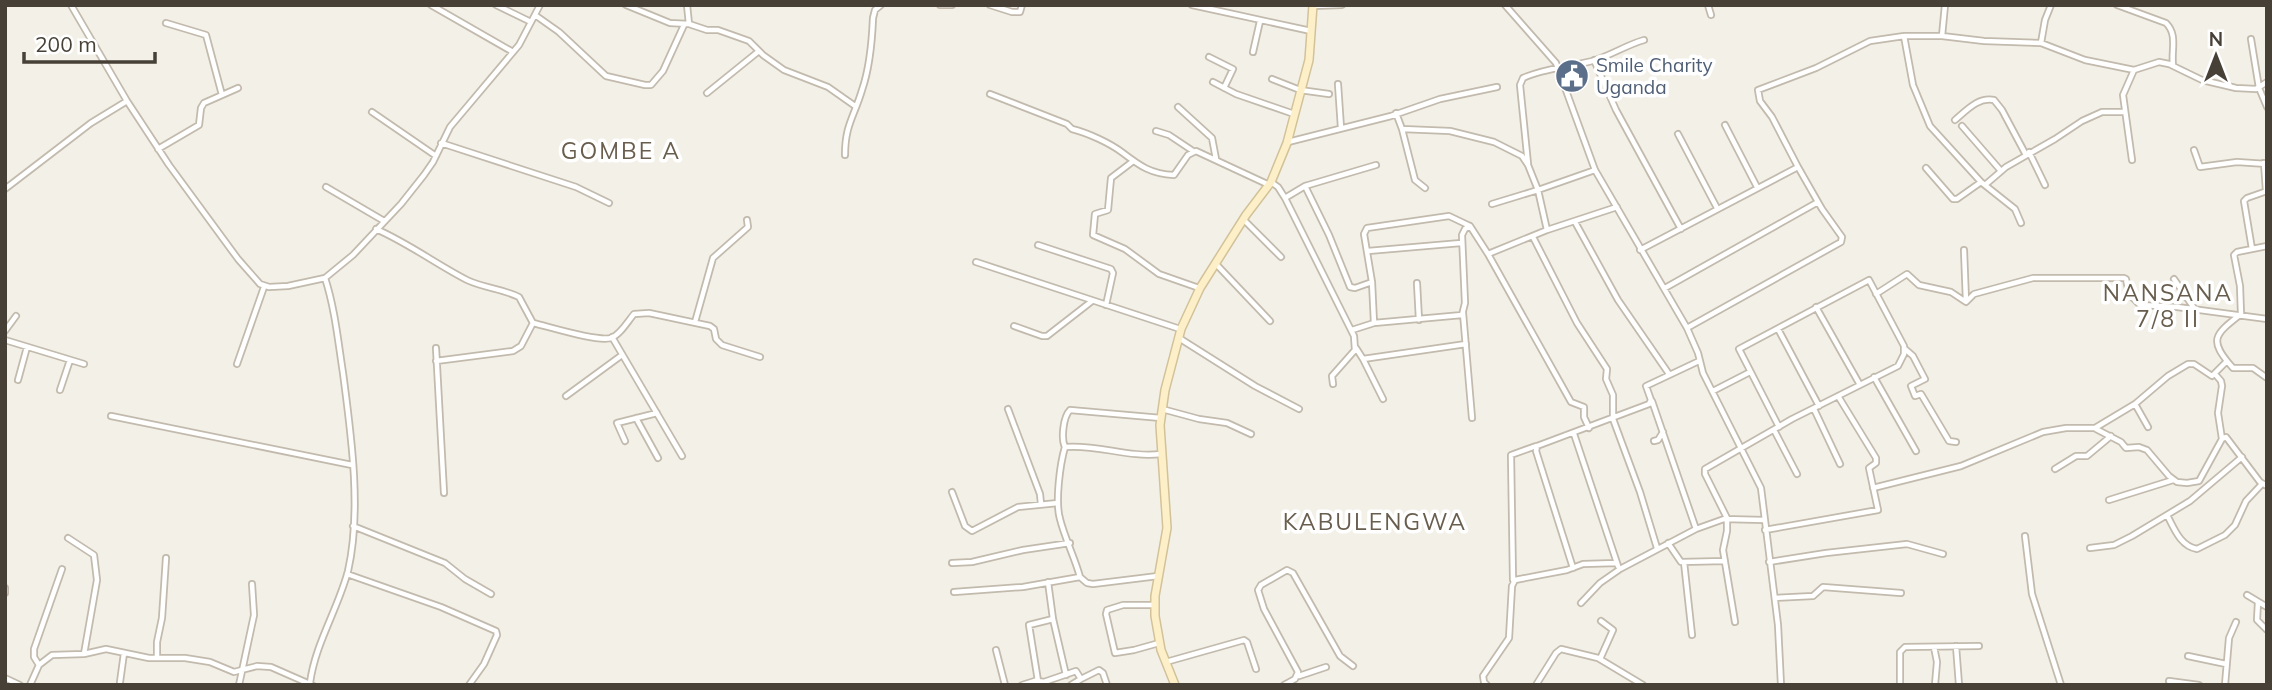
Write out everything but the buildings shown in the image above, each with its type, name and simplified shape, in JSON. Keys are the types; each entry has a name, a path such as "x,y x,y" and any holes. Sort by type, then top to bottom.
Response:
{"street":[{"path":"71,5 158,149 238,259 264,287 288,286 325,278 353,255 415,188 458,116 513,52 540,5"},
{"path":"431,5 513,52"},
{"path":"496,5 505,7 531,22"},
{"path":"626,5 657,19 750,41 784,70 828,87 855,106"},
{"path":"535,15 559,32 606,76 651,85 663,71 687,24 687,5"},
{"path":"845,155 846,129 862,91 873,18 875,10 881,5"},
{"path":"940,5 952,5"},
{"path":"990,5 1012,12 1020,12 1022,5"},
{"path":"1192,5 1311,31"},
{"path":"1175,685 1159,643 1155,605 1167,528 1161,409 1171,361 1181,329 1200,288 1269,183 1287,143 1309,60 1313,6 1342,5"},
{"path":"1505,5 1557,67 1595,170 1686,328 1713,391 1761,488 1775,598 1781,685"},
{"path":"1708,5 1711,15"},
{"path":"1942,36 1945,5"},
{"path":"2041,43 2045,17 2051,5"},
{"path":"2117,5 2166,23 2174,36 2173,65"},
{"path":"1252,52 1260,21"},
{"path":"166,23 206,35 222,95"},
{"path":"1904,36 1908,66 1923,115 1936,135 1983,183 2015,209 2021,223"},
{"path":"1686,328 1841,242 1842,237 1818,202 1760,100 1759,87 1816,68 1870,41 1904,36 2041,43 2085,60 2134,70 2159,62 2173,65 2212,83 2252,90 2267,82"},
{"path":"2251,39 2259,88 2267,107"},
{"path":"1528,165 1520,82 1526,77 1557,67 1594,60 1644,40"},
{"path":"707,93 759,51"},
{"path":"1209,57 1233,69 1224,88"},
{"path":"1594,60 1616,110 1681,229"},
{"path":"2132,160 2123,95 2134,70"},
{"path":"1272,79 1300,90 1329,94"},
{"path":"1213,82 1295,114"},
{"path":"1338,84 1341,128"},
{"path":"1287,143 1440,99 1497,87"},
{"path":"158,149 198,125 202,105 238,88"},
{"path":"990,94 1066,124 1120,150 1132,162 1144,168 1172,176 1193,151"},
{"path":"1955,120 1974,104 1986,99 1994,100 2045,185"},
{"path":"5,189 91,123 127,101"},
{"path":"1178,107 1212,138 1216,159"},
{"path":"372,112 436,156"},
{"path":"1926,168 1953,199 1957,199 2082,121 2102,112 2125,113"},
{"path":"1396,113 1415,180 1425,188"},
{"path":"1725,125 1757,187"},
{"path":"1962,126 2001,171"},
{"path":"1402,129 1450,131 1481,137 1521,156 1528,165 1538,190 1547,230"},
{"path":"1156,131 1169,135 1193,151 1278,187 1344,320 1352,330 1356,348 1383,399"},
{"path":"1678,134 1717,208"},
{"path":"441,143 576,187 609,202"},
{"path":"2194,150 2200,167 2237,162 2265,164 2266,191 2244,201 2252,249"},
{"path":"1132,162 1111,178 1108,210 1095,214 1094,237 1125,249 1144,261 1154,272 1200,288"},
{"path":"1285,198 1305,186 1376,165"},
{"path":"1640,250 1798,167"},
{"path":"1492,204 1595,170"},
{"path":"1305,186 1350,287 1372,282"},
{"path":"327,187 384,221"},
{"path":"1665,288 1818,202"},
{"path":"1488,254 1547,230 1617,207"},
{"path":"1374,324 1365,229 1454,217 1470,226 1488,254 1571,402 1584,407 1584,417 1589,428"},
{"path":"1243,219 1281,257"},
{"path":"695,322 713,258 741,235 748,227 747,220"},
{"path":"1575,222 1618,300 1669,374"},
{"path":"1470,226 1463,231 1461,243 1463,312 1472,418"},
{"path":"376,229 398,238 415,251 468,280 519,297 533,323 597,338 612,337 636,313 649,313 712,328 716,339 722,345 760,357"},
{"path":"1533,237 1577,323 1607,369 1606,379 1613,394 1613,419 1657,548"},
{"path":"1368,251 1461,243"},
{"path":"1038,245 1111,269 1113,273 1106,305"},
{"path":"2267,246 2237,252 2234,257 2240,286 2241,314 2217,336 2218,347 2233,368 2253,368 2267,379"},
{"path":"1964,250 1966,302"},
{"path":"976,262 1181,329"},
{"path":"1216,264 1270,321"},
{"path":"1876,295 1878,291 1909,274 1919,285 1951,292 1966,302"},
{"path":"30,685 39,665 52,654 84,654 106,649 157,658 185,658 210,662 228,671 242,671 257,666 271,667 311,684 325,632 347,574 354,526 349,412 336,321 325,278"},
{"path":"1966,302 1974,294 2033,278 2123,278 2126,279 2129,294 2140,305 2241,314 2267,319"},
{"path":"1797,474 1740,349 1867,279 1925,379 1911,386 1915,396 1922,394 1949,441 1956,442"},
{"path":"2174,279 2194,309"},
{"path":"1417,283 1419,320"},
{"path":"237,364 264,287"},
{"path":"1014,326 1045,336 1093,301"},
{"path":"1816,307 1860,385"},
{"path":"1352,330 1374,324 1460,316 1463,312"},
{"path":"5,331 16,316"},
{"path":"436,361 513,351 521,346 533,323"},
{"path":"1778,329 1840,464"},
{"path":"612,337 682,456"},
{"path":"1178,338 1255,386 1299,409"},
{"path":"5,340 85,364"},
{"path":"1363,359 1466,344"},
{"path":"18,380 27,347"},
{"path":"436,348 444,493"},
{"path":"1333,384 1332,376 1356,348"},
{"path":"1735,622 1723,550 1727,518 1705,469 1816,407 1898,366 1905,348"},
{"path":"566,396 622,355"},
{"path":"60,390 70,360"},
{"path":"1696,529 1646,386 1699,361"},
{"path":"2095,428 2134,404 2168,376 2188,364 2194,364 2212,376 2227,361"},
{"path":"1713,391 1750,372"},
{"path":"1873,488 1961,467 2043,432 2066,428 2095,428 2126,448 2138,447 2147,450 2173,480 2187,484 2199,481 2222,439 2218,413 2222,386 2215,374"},
{"path":"1874,377 1916,451"},
{"path":"1765,530 1877,511 1879,508 1869,468 1876,463 1876,458 1838,396"},
{"path":"1487,685 1483,676 1509,638 1513,583 1511,455 1613,419 1649,404 1651,400"},
{"path":"2134,404 2148,426"},
{"path":"1008,409 1040,494 1041,504"},
{"path":"1161,409 1227,423 1251,434"},
{"path":"1158,576 1093,584 1084,582 1060,521 1058,503 1065,447 1065,417 1070,410 1161,418"},
{"path":"625,440 617,423 657,414"},
{"path":"111,416 352,465"},
{"path":"636,418 658,458"},
{"path":"1654,441 1658,440 1663,431"},
{"path":"1574,434 1618,566"},
{"path":"2054,469 2076,456 2087,456 2111,436"},
{"path":"2166,515 2181,540 2197,549 2225,535 2235,524 2246,501 2265,485 2226,437 2222,439"},
{"path":"1537,446 1536,451 1573,568"},
{"path":"1065,447 1094,447 1139,456 1162,454"},
{"path":"2090,548 2119,543 2166,515 2214,483 2242,457"},
{"path":"2109,500 2173,480"},
{"path":"952,492 965,526 972,531 1018,507 1058,503"},
{"path":"1581,603 1618,566 1696,529 1727,518 1764,520"},
{"path":"354,526 444,564 492,594"},
{"path":"2025,536 2032,594 2061,685"},
{"path":"68,538 94,555 95,562 97,580 84,654"},
{"path":"952,563 972,562 1070,543"},
{"path":"1668,543 1679,561 1725,561"},
{"path":"1769,562 1907,544 1943,554"},
{"path":"157,658 166,558"},
{"path":"1684,562 1692,635"},
{"path":"1513,583 1517,579 1583,565 1618,566"},
{"path":"39,665 34,657 34,649 62,569"},
{"path":"1298,676 1258,593 1261,584 1287,570 1293,573 1340,656 1353,666"},
{"path":"347,574 441,607 496,631 484,664 469,685"},
{"path":"954,592 1023,587 1080,577"},
{"path":"1048,582 1053,619 1066,675"},
{"path":"239,685 254,615 252,584"},
{"path":"1775,598 1813,596 1823,587 1901,593"},
{"path":"2247,595 2267,607"},
{"path":"2258,602 2258,620 2267,630"},
{"path":"1155,605 1123,605 1107,610 1106,614 1115,653 1159,643"},
{"path":"1038,680 1029,625 1053,619"},
{"path":"1600,659 1613,630 1601,621"},
{"path":"2225,685 2229,638 2236,622"},
{"path":"1166,663 1244,640 1255,662 1255,669"},
{"path":"1955,646 1959,685"},
{"path":"1900,685 1902,649 1979,646"},
{"path":"1934,647 1937,660 1935,685"},
{"path":"996,650 1005,685"},
{"path":"1536,685 1558,651 1565,650 1600,659 1641,684"},
{"path":"120,682 124,653"},
{"path":"2188,656 2226,664"},
{"path":"1284,685 1298,676 1326,667"},
{"path":"1071,685 1099,670 1103,673 1107,685"},
{"path":"1022,685 1038,680 1044,682 1076,671 1081,679"},
{"path":"5,678 20,685"},
{"path":"2169,681 2199,685"}],"place":[{"name":"Smile Charity Uganda","path":"1572,76"}],"district":[{"name":"GOMBE A","path":"621,151"},
{"name":"NANSANA 7/8 II","path":"2168,306"},
{"name":"KABULENGWA","path":"1375,522"}]}
